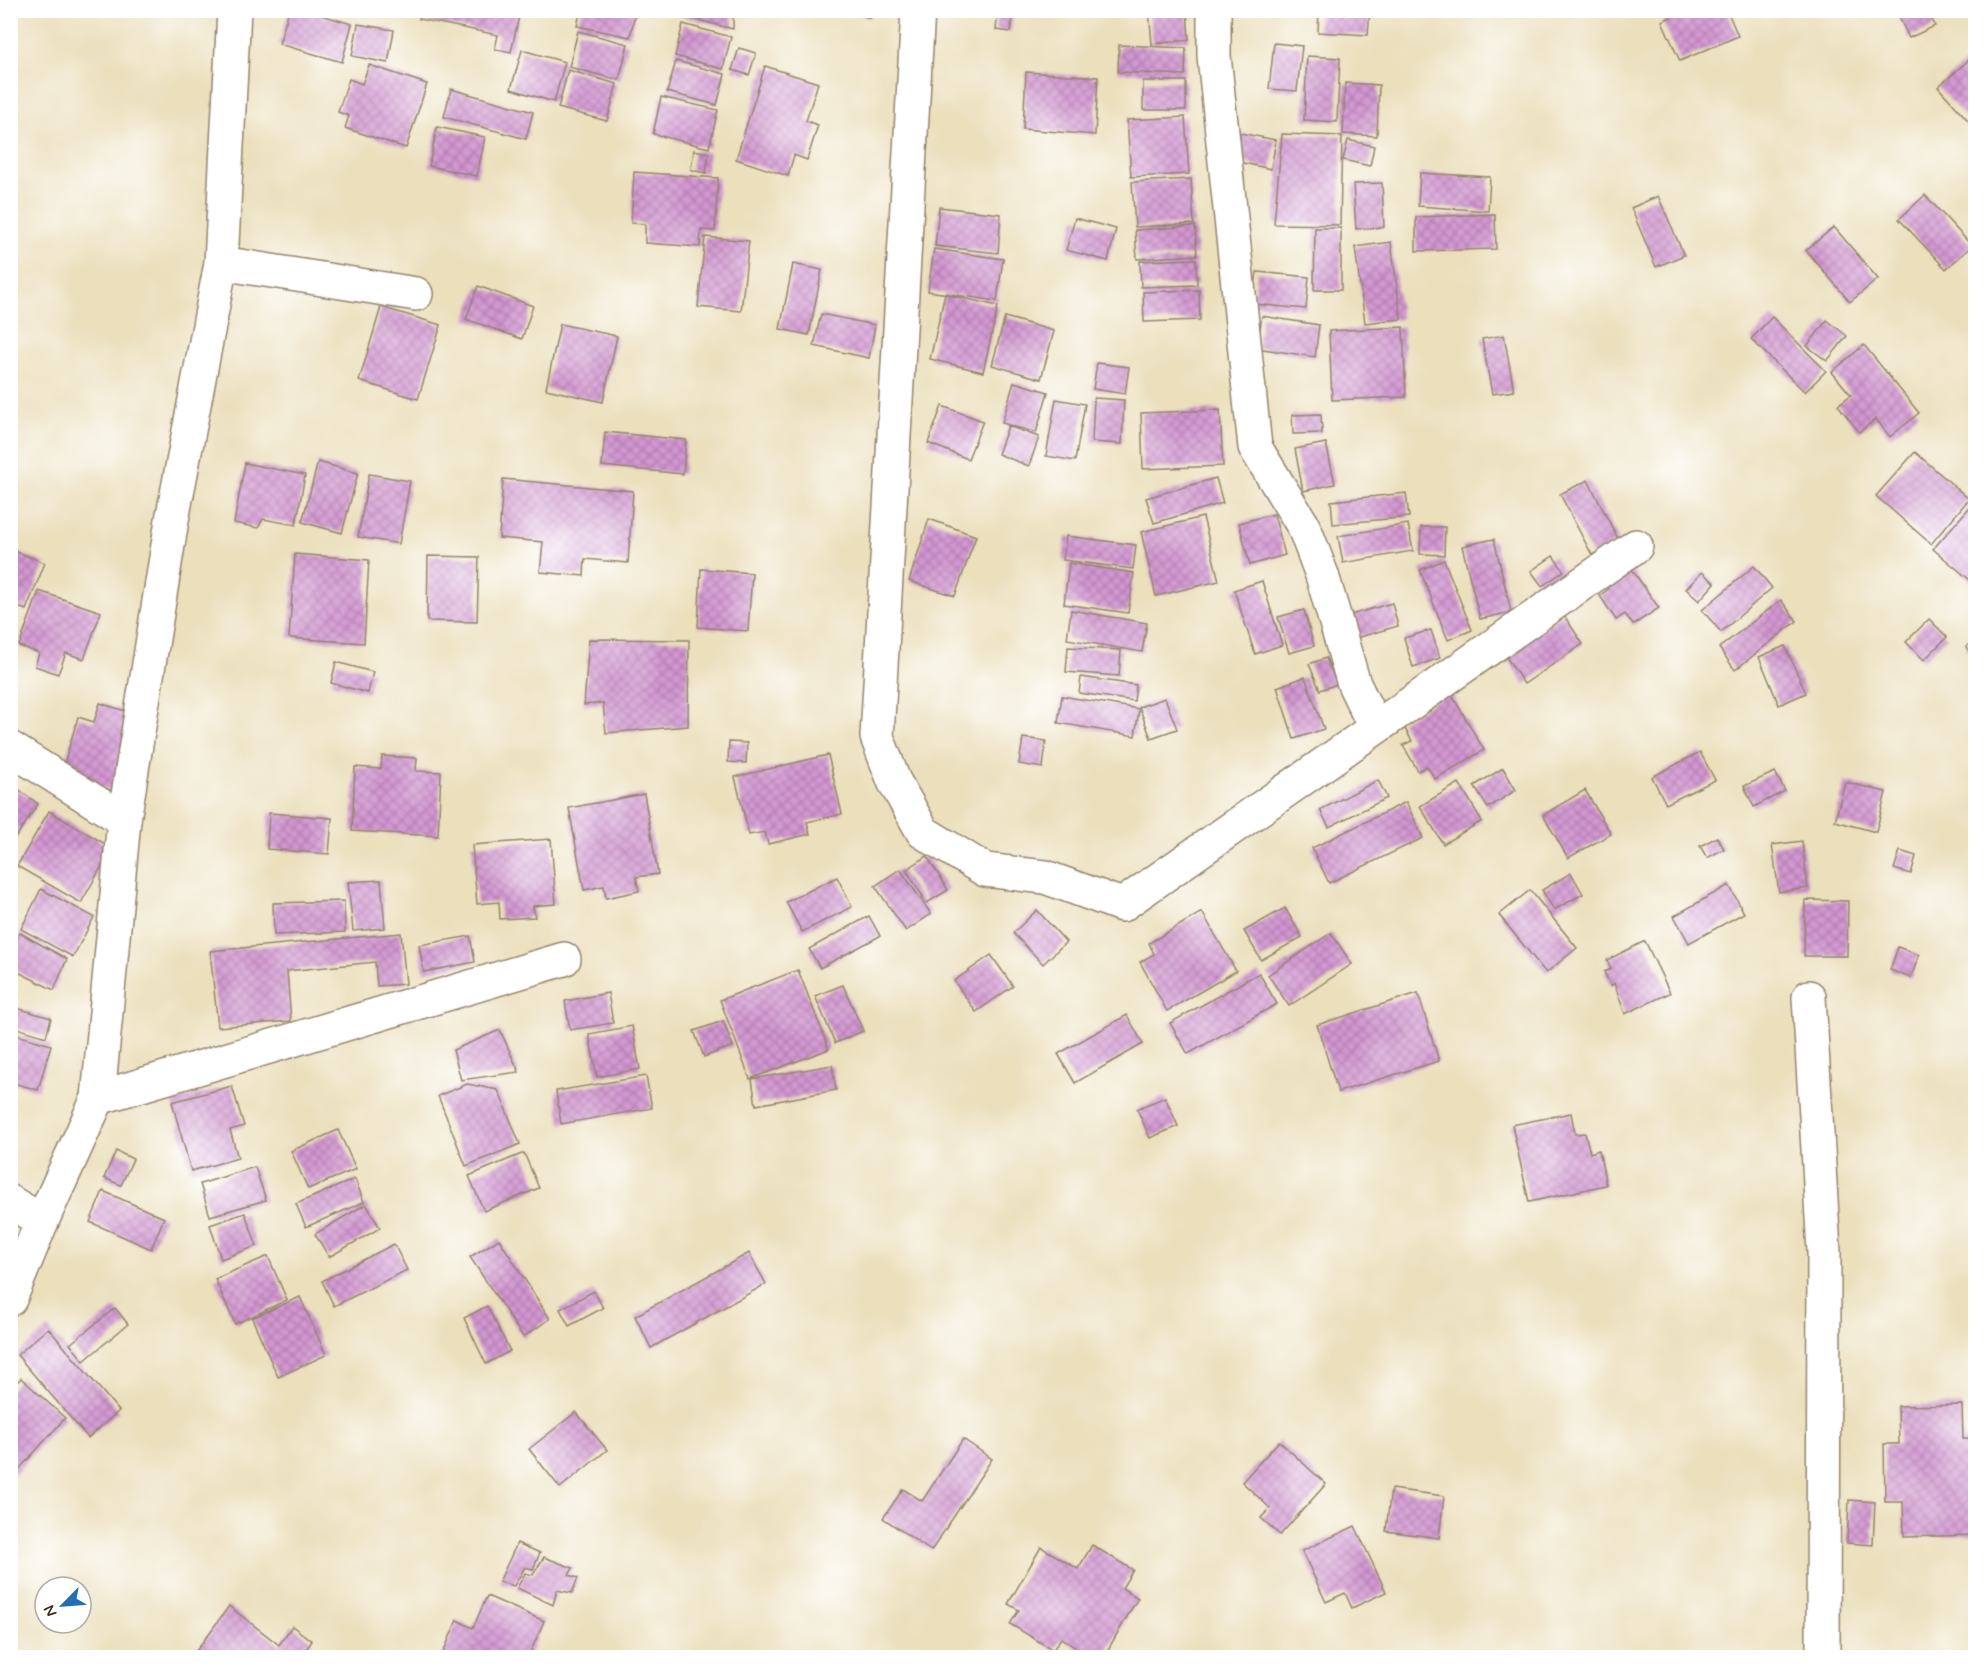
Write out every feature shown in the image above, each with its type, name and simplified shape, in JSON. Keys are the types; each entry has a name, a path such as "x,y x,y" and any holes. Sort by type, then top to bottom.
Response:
{"street":[{"path":"10,1299 42,1221 98,1098 124,820 172,520 221,263 234,10"},
{"path":"918,10 877,737 894,781 923,832 985,870 1045,877 1122,905 1636,546"},
{"path":"1214,10 1214,56 1256,447 1304,527 1322,575 1354,684 1375,728"},
{"path":"221,263 416,294"},
{"path":"10,748 124,820"},
{"path":"98,1098 564,959"},
{"path":"1809,997 1824,1251 1824,1658"},
{"path":"10,1202 42,1221"}],"building":[{"path":"289,10 304,10 352,24 342,62 279,44"},
{"path":"421,10 520,12 511,52 495,49 498,35 419,19"},
{"path":"581,10 636,10 630,37 577,26"},
{"path":"679,10 733,10 733,29 678,15"},
{"path":"848,10 872,10 870,18"},
{"path":"998,10 1013,10 1011,32 996,30"},
{"path":"1149,10 1187,10 1189,40 1152,44"},
{"path":"1319,10 1370,10 1368,35 1318,32"},
{"path":"1688,10 1727,10 1738,36 1680,61 1662,21"},
{"path":"1896,10 1927,10 1935,26 1909,38"},
{"path":"358,24 394,30 388,63 352,56"},
{"path":"683,24 731,37 723,69 675,56"},
{"path":"578,31 628,44 619,80 569,67"},
{"path":"1274,43 1302,46 1297,91 1269,89"},
{"path":"1119,45 1186,48 1185,75 1118,72"},
{"path":"739,48 756,53 749,75 732,70"},
{"path":"522,50 565,62 554,102 511,89"},
{"path":"1307,56 1340,58 1337,122 1304,120"},
{"path":"1971,58 1976,63 1976,129 1938,87"},
{"path":"676,61 725,74 717,105 667,92"},
{"path":"369,65 427,84 406,148 345,128 349,116 338,112 349,79 362,84"},
{"path":"765,66 818,83 806,121 818,125 807,160 794,155 788,176 736,159"},
{"path":"568,70 617,84 607,121 558,108"},
{"path":"1026,72 1098,77 1095,135 1023,129"},
{"path":"1143,81 1186,81 1186,110 1143,110"},
{"path":"1345,83 1379,85 1377,136 1343,134"},
{"path":"451,89 533,112 526,139 444,117"},
{"path":"661,97 718,110 709,148 653,134"},
{"path":"1185,117 1189,174 1131,177 1127,120"},
{"path":"437,127 485,137 477,176 429,166"},
{"path":"1240,133 1276,140 1271,169 1234,161"},
{"path":"1282,134 1342,136 1340,225 1274,224"},
{"path":"1348,140 1374,146 1370,166 1343,160"},
{"path":"694,150 709,153 706,173 691,170"},
{"path":"634,172 718,178 715,231 701,230 700,247 645,243 645,224 631,223"},
{"path":"1420,173 1490,177 1488,211 1418,206"},
{"path":"1191,179 1194,224 1135,227 1132,182"},
{"path":"1382,183 1384,227 1356,229 1353,184"},
{"path":"1925,195 1972,246 1946,269 1899,219"},
{"path":"1658,196 1684,255 1656,267 1631,208"},
{"path":"939,207 1001,214 998,253 935,246"},
{"path":"1495,214 1496,249 1416,251 1416,217"},
{"path":"1075,218 1116,229 1108,261 1066,250"},
{"path":"1195,226 1197,255 1137,259 1135,230"},
{"path":"1834,227 1878,279 1850,302 1806,250"},
{"path":"1315,228 1341,228 1341,290 1314,290"},
{"path":"705,237 749,241 741,311 698,307"},
{"path":"1391,242 1401,319 1365,323 1355,247"},
{"path":"934,249 1003,259 997,301 928,291"},
{"path":"1196,259 1197,285 1141,287 1140,261"},
{"path":"793,264 822,270 809,335 780,329"},
{"path":"1257,272 1309,277 1306,309 1253,304"},
{"path":"478,286 533,306 522,339 466,319"},
{"path":"1199,290 1200,320 1144,322 1143,292"},
{"path":"945,294 998,306 983,372 930,359"},
{"path":"381,307 441,325 418,399 359,381"},
{"path":"821,314 875,325 869,358 814,346"},
{"path":"1262,316 1319,325 1315,357 1257,348"},
{"path":"1005,317 1054,331 1041,379 992,365"},
{"path":"1772,317 1826,371 1805,392 1751,339"},
{"path":"1827,320 1847,336 1827,361 1807,346"},
{"path":"560,324 617,336 603,402 546,389"},
{"path":"1403,327 1406,397 1332,400 1329,331"},
{"path":"1504,335 1514,391 1492,394 1482,339"},
{"path":"1864,345 1919,413 1890,437 1876,419 1859,432 1838,405 1851,395 1832,372"},
{"path":"1097,363 1129,367 1125,394 1093,389"},
{"path":"1014,382 1048,392 1036,433 1002,423"},
{"path":"1094,398 1124,400 1122,444 1092,442"},
{"path":"1056,399 1085,404 1075,461 1046,456"},
{"path":"942,406 983,421 968,459 928,443"},
{"path":"1220,410 1223,466 1143,469 1141,413"},
{"path":"1321,414 1322,433 1293,434 1292,415"},
{"path":"1008,426 1039,437 1029,466 998,454"},
{"path":"605,432 686,440 683,474 602,466"},
{"path":"1326,443 1335,484 1303,491 1295,449"},
{"path":"1915,452 1969,499 1931,544 1876,496"},
{"path":"318,462 358,473 342,533 302,522"},
{"path":"245,463 305,475 296,525 263,519 258,528 234,523"},
{"path":"369,474 410,481 399,544 358,537"},
{"path":"1216,478 1223,503 1154,523 1146,498"},
{"path":"503,479 633,491 628,563 585,559 584,576 540,572 543,542 499,538"},
{"path":"1588,480 1619,541 1592,555 1560,494"},
{"path":"1406,493 1409,517 1333,524 1331,501"},
{"path":"1976,500 1976,585 1933,549"},
{"path":"1274,514 1285,555 1250,565 1239,523"},
{"path":"1203,517 1219,581 1156,596 1141,532"},
{"path":"929,519 976,536 955,596 909,581"},
{"path":"1408,524 1413,551 1343,563 1338,536"},
{"path":"1421,527 1445,527 1444,555 1420,554"},
{"path":"1066,536 1136,545 1133,569 1063,560"},
{"path":"1494,539 1511,612 1480,619 1462,546"},
{"path":"10,549 45,563 26,610 10,604"},
{"path":"295,554 369,560 364,643 289,638"},
{"path":"428,556 479,557 477,622 427,621"},
{"path":"1553,556 1564,571 1542,586 1531,571"},
{"path":"1444,560 1472,630 1448,640 1420,570"},
{"path":"1626,561 1659,608 1633,625 1625,614 1616,620 1600,596 1608,589 1601,579"},
{"path":"1069,563 1134,573 1128,613 1064,604"},
{"path":"1754,566 1772,588 1721,632 1702,610"},
{"path":"701,569 752,573 748,631 698,627"},
{"path":"1702,572 1715,583 1699,601 1686,589"},
{"path":"1262,581 1282,645 1255,654 1234,590"},
{"path":"39,591 101,612 84,659 66,653 58,674 35,666 39,653 19,646"},
{"path":"1781,600 1797,621 1735,670 1719,648"},
{"path":"1392,603 1398,626 1349,640 1343,617"},
{"path":"1071,610 1147,623 1142,652 1067,639"},
{"path":"1304,610 1314,646 1289,653 1278,617"},
{"path":"1563,614 1583,644 1524,684 1504,654"},
{"path":"1929,619 1947,637 1924,660 1906,642"},
{"path":"1431,630 1440,658 1413,667 1404,638"},
{"path":"1976,638 1976,658 1966,647"},
{"path":"589,639 689,640 688,726 606,733 603,703 584,705"},
{"path":"1785,646 1806,693 1779,705 1759,657"},
{"path":"1068,647 1121,650 1119,676 1066,672"},
{"path":"1326,658 1337,684 1320,690 1309,664"},
{"path":"336,662 373,672 368,693 331,683"},
{"path":"1081,677 1136,685 1134,701 1079,693"},
{"path":"1305,677 1324,729 1294,739 1277,687"},
{"path":"1450,692 1484,750 1435,779 1427,766 1418,771 1403,745 1412,741 1401,722"},
{"path":"1062,696 1139,709 1135,736 1058,723"},
{"path":"1165,698 1177,729 1151,738 1139,707"},
{"path":"100,703 138,715 116,792 61,774 78,717 94,722"},
{"path":"1023,738 1046,741 1043,768 1019,764"},
{"path":"729,742 747,743 746,763 728,762"},
{"path":"1700,752 1715,780 1666,804 1652,777"},
{"path":"828,755 842,814 807,822 810,834 768,844 765,832 749,835 735,777"},
{"path":"382,756 417,758 416,771 441,772 438,836 352,831 355,767 381,769"},
{"path":"1503,768 1516,790 1488,808 1474,786"},
{"path":"1775,772 1785,791 1754,807 1744,786"},
{"path":"1378,780 1387,798 1329,827 1320,810"},
{"path":"1845,782 1886,792 1876,832 1835,821"},
{"path":"10,783 38,804 10,846"},
{"path":"1459,783 1482,821 1443,844 1420,806"},
{"path":"1585,790 1611,834 1568,858 1543,815"},
{"path":"644,794 658,874 636,877 639,891 606,898 604,886 584,890 569,808"},
{"path":"1406,802 1423,838 1329,883 1312,848"},
{"path":"49,811 112,848 81,903 17,866"},
{"path":"269,813 332,818 329,854 267,849"},
{"path":"1717,837 1724,849 1707,858 1700,846"},
{"path":"551,839 556,904 533,906 535,917 500,919 499,902 477,904 472,845"},
{"path":"1802,841 1808,888 1779,892 1772,845"},
{"path":"1900,851 1916,856 1911,874 1894,869"},
{"path":"927,856 948,890 927,903 906,870"},
{"path":"900,869 931,914 906,931 875,886"},
{"path":"1571,873 1583,894 1554,910 1542,890"},
{"path":"837,877 852,907 802,932 786,902"},
{"path":"381,880 385,928 353,931 348,882"},
{"path":"1729,885 1744,913 1689,943 1674,916"},
{"path":"41,889 94,917 73,957 21,929"},
{"path":"1530,890 1577,948 1546,973 1499,915"},
{"path":"1805,900 1848,901 1847,956 1804,956"},
{"path":"344,901 345,932 274,935 273,903"},
{"path":"1285,908 1302,937 1261,960 1244,931"},
{"path":"1037,910 1066,942 1043,964 1013,933"},
{"path":"1202,912 1236,971 1167,1011 1140,962 1154,954 1149,943"},
{"path":"869,916 880,936 820,968 809,949"},
{"path":"20,933 67,959 54,990 10,968 10,952"},
{"path":"401,933 406,984 377,986 375,962 287,971 291,1021 218,1027 210,951"},
{"path":"1331,933 1352,964 1289,1006 1268,975"},
{"path":"470,936 475,962 424,972 419,945"},
{"path":"1645,941 1670,993 1625,1014 1614,983 1611,986 1604,972 1611,969 1607,960"},
{"path":"1898,947 1919,955 1911,978 1890,970"},
{"path":"991,955 1013,986 976,1012 954,981"},
{"path":"798,970 829,1049 750,1079 720,1000"},
{"path":"1259,973 1277,1004 1188,1054 1170,1023"},
{"path":"843,985 863,1031 835,1043 815,996"},
{"path":"608,993 613,1023 570,1030 565,1001"},
{"path":"1418,993 1439,1061 1338,1092 1317,1025"},
{"path":"10,1006 51,1018 46,1037 10,1026"},
{"path":"1127,1015 1143,1044 1075,1083 1058,1054"},
{"path":"723,1021 733,1046 704,1057 694,1031"},
{"path":"632,1026 640,1069 597,1077 589,1034"},
{"path":"500,1030 519,1072 461,1080 453,1050"},
{"path":"10,1033 51,1045 38,1090 10,1082"},
{"path":"832,1065 836,1090 756,1105 752,1079"},
{"path":"646,1076 652,1108 561,1124 556,1091"},
{"path":"467,1084 498,1090 520,1144 466,1166 438,1096"},
{"path":"232,1086 244,1126 230,1130 238,1158 191,1171 172,1102"},
{"path":"1165,1097 1178,1126 1150,1138 1137,1109"},
{"path":"1571,1113 1575,1134 1585,1133 1590,1153 1599,1150 1606,1185 1529,1202 1512,1125"},
{"path":"338,1130 356,1169 308,1189 291,1151"},
{"path":"116,1151 133,1159 121,1185 104,1178"},
{"path":"524,1153 539,1188 484,1211 469,1176"},
{"path":"255,1167 266,1200 210,1216 200,1184"},
{"path":"355,1179 364,1202 306,1227 296,1204"},
{"path":"103,1191 164,1218 151,1249 90,1222"},
{"path":"366,1204 380,1228 329,1257 315,1234"},
{"path":"245,1213 257,1246 221,1259 210,1225"},
{"path":"499,1239 550,1319 523,1337 470,1257"},
{"path":"394,1244 407,1270 334,1306 322,1281"},
{"path":"749,1253 766,1284 651,1348 635,1316"},
{"path":"268,1256 287,1300 235,1324 215,1279"},
{"path":"594,1291 603,1308 569,1326 560,1309"},
{"path":"300,1297 326,1355 278,1377 252,1318"},
{"path":"487,1306 510,1351 486,1364 464,1318"},
{"path":"115,1308 128,1324 84,1361 70,1344"},
{"path":"48,1328 119,1411 88,1438 17,1355"},
{"path":"21,1378 65,1418 14,1475 10,1472 10,1390"},
{"path":"1962,1405 1963,1439 1975,1439 1976,1535 1904,1537 1903,1502 1885,1502 1884,1444 1899,1444 1898,1406"},
{"path":"576,1412 607,1450 560,1488 529,1449"},
{"path":"963,1439 992,1459 931,1551 883,1518 903,1489 922,1501"},
{"path":"1279,1441 1326,1484 1280,1535 1261,1518 1270,1508 1242,1482"},
{"path":"1391,1489 1444,1496 1439,1538 1386,1531"},
{"path":"1849,1500 1875,1502 1873,1545 1847,1543"},
{"path":"1355,1526 1386,1592 1352,1608 1345,1593 1326,1602 1302,1551"},
{"path":"517,1543 540,1553 533,1569 525,1567 514,1586 499,1582"},
{"path":"1092,1545 1133,1570 1122,1588 1138,1598 1103,1658 1091,1658 1061,1638 1053,1650 1010,1624 1019,1610 1008,1604 1041,1547 1078,1569"},
{"path":"544,1557 573,1568 569,1575 578,1578 572,1593 557,1590 553,1605 517,1588 525,1573 533,1575"},
{"path":"487,1596 544,1621 528,1658 441,1658 457,1620 473,1628"},
{"path":"229,1606 279,1645 292,1626 312,1641 300,1658 198,1658 194,1654"}]}
